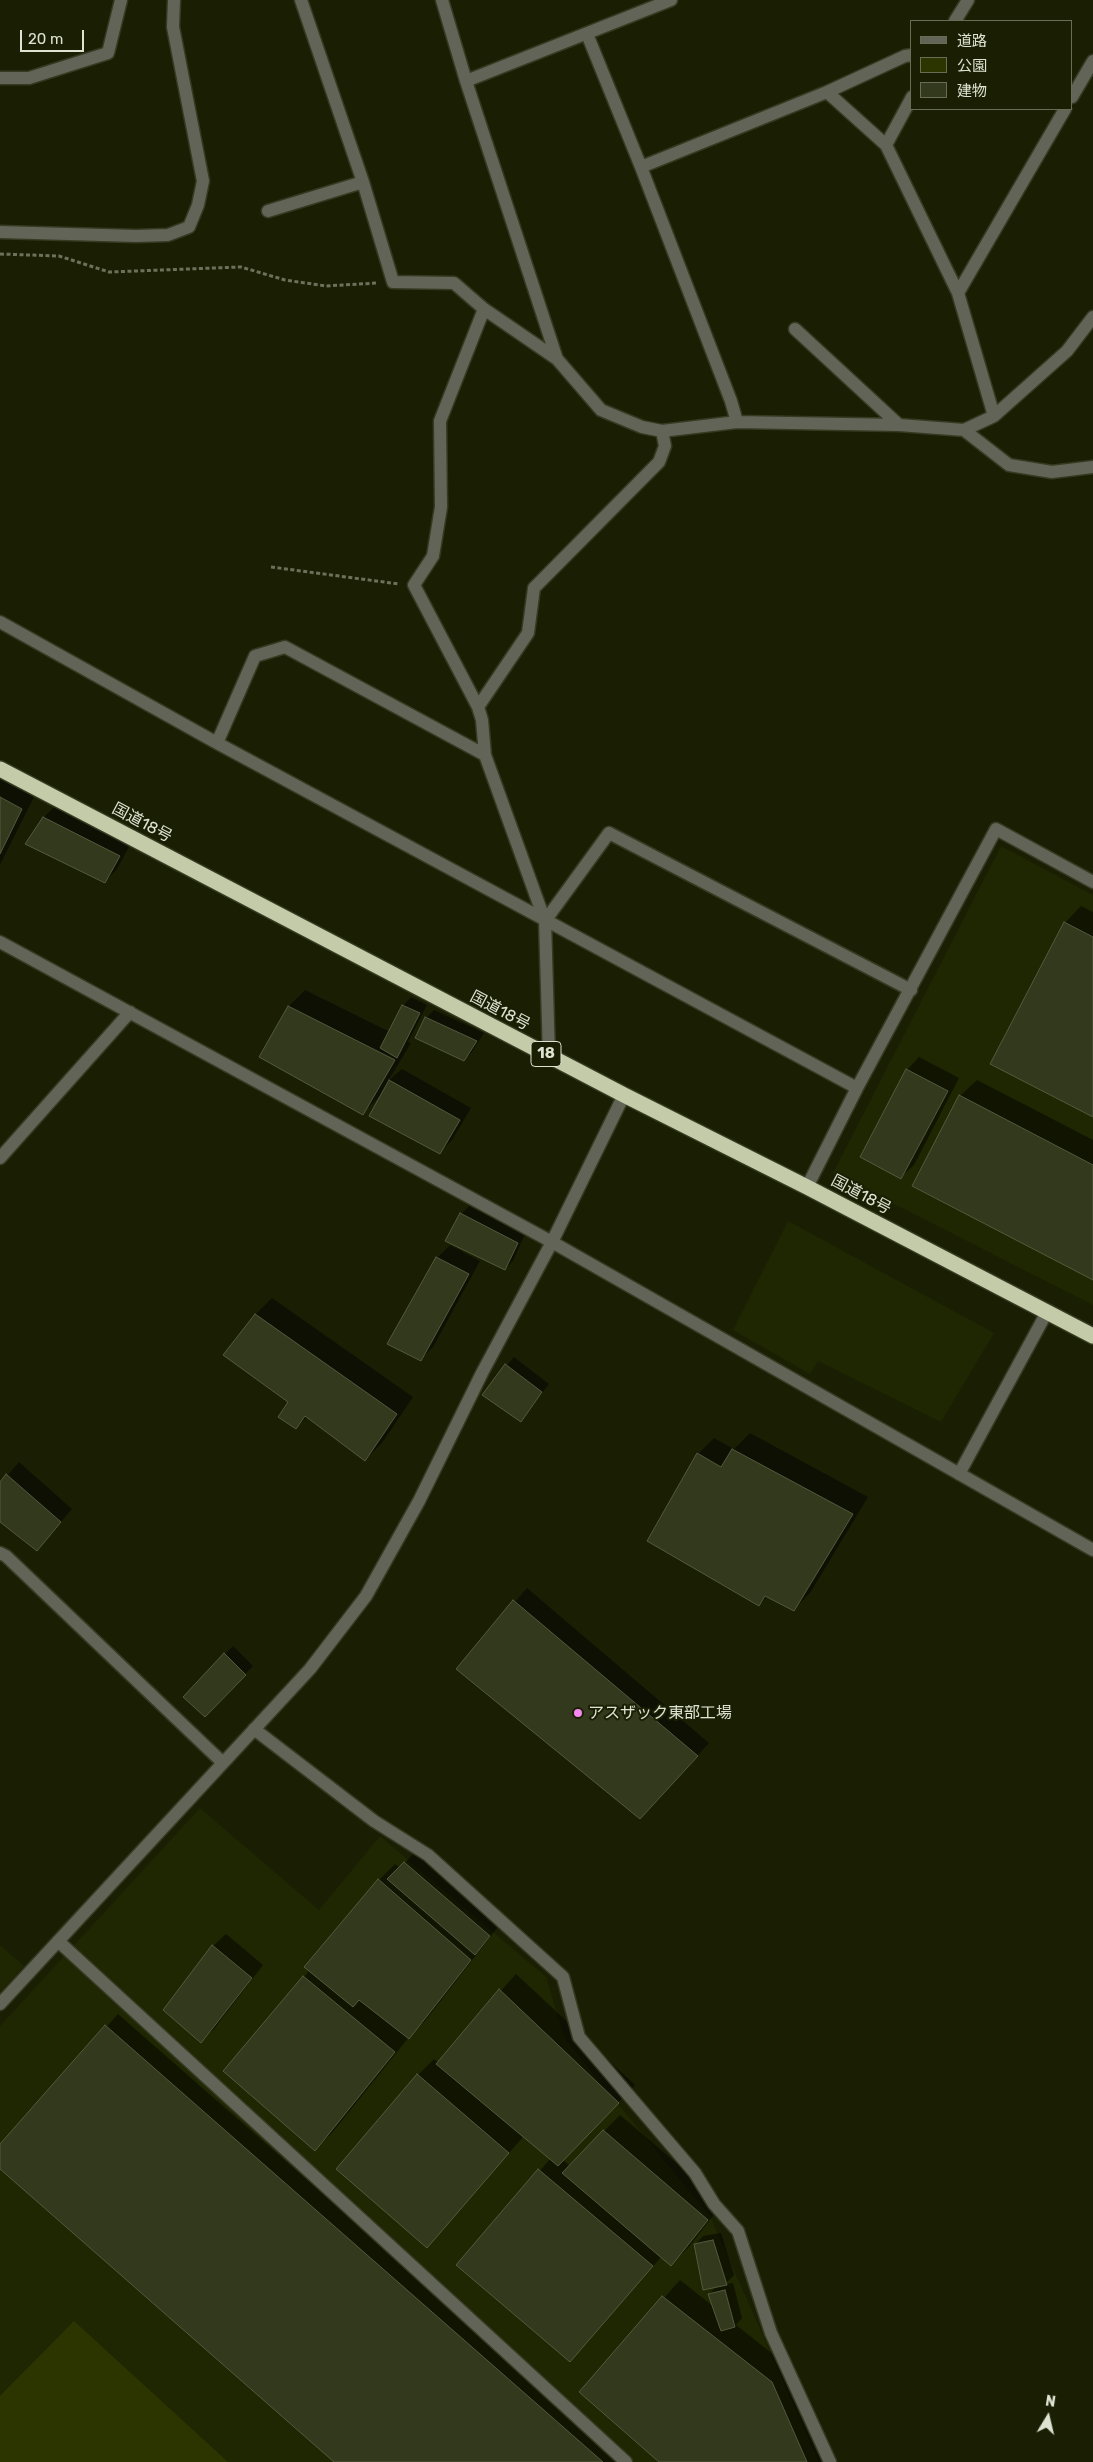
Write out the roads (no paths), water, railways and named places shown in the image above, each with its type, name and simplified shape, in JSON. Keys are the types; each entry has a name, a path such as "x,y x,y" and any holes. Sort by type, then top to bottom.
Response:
{"highway":[{"name":"国道18号","path":"0,769 624,1095 807,1187 1093,1336"}],"street":[{"path":"0,78 29,78 108,53 121,0"},
{"path":"0,232 136,236 168,235 189,228 198,205 203,181 173,27 174,0"},
{"path":"301,0 363,182 393,282 454,284 484,309 557,359 601,410 642,427 662,431 737,422 899,425 964,430 994,416 1067,352 1093,317"},
{"path":"442,0 466,81 557,359"},
{"path":"466,81 672,0"},
{"path":"956,20 968,0"},
{"path":"587,34 642,167 728,392 737,422"},
{"path":"642,167 827,92 910,55"},
{"path":"1073,95 1093,61"},
{"path":"827,92 886,145 958,293 994,416"},
{"path":"886,145 910,102"},
{"path":"958,293 1064,110"},
{"path":"268,211 363,182"},
{"path":"484,309 440,421 441,508 433,556 414,586 478,707 482,720 485,754 546,921 549,1056"},
{"path":"795,328 899,425"},
{"path":"964,430 1009,465 1052,472 1093,466"},
{"path":"478,707 528,633 534,588 659,462 664,446 662,431"},
{"path":"0,622 217,743 857,1088"},
{"path":"217,743 255,656 285,647 485,754"},
{"path":"807,1187 857,1088 996,829 1093,882"},
{"path":"546,921 609,833 910,990"},
{"path":"0,942 552,1242 1093,1550"},
{"path":"0,1158 130,1012"},
{"path":"0,2004 310,1668 366,1596 419,1500 482,1373 552,1242 624,1095"},
{"path":"959,1474 1047,1312"},
{"path":"0,1553 6,1556 222,1762"},
{"path":"254,1729 374,1821 428,1855 563,1977 579,2037 695,2173 714,2204 738,2231 771,2333 830,2462"},
{"path":"58,1941 626,2462"}],"place":[{"name":"アスザック東部工場","path":"578,1713"}]}
